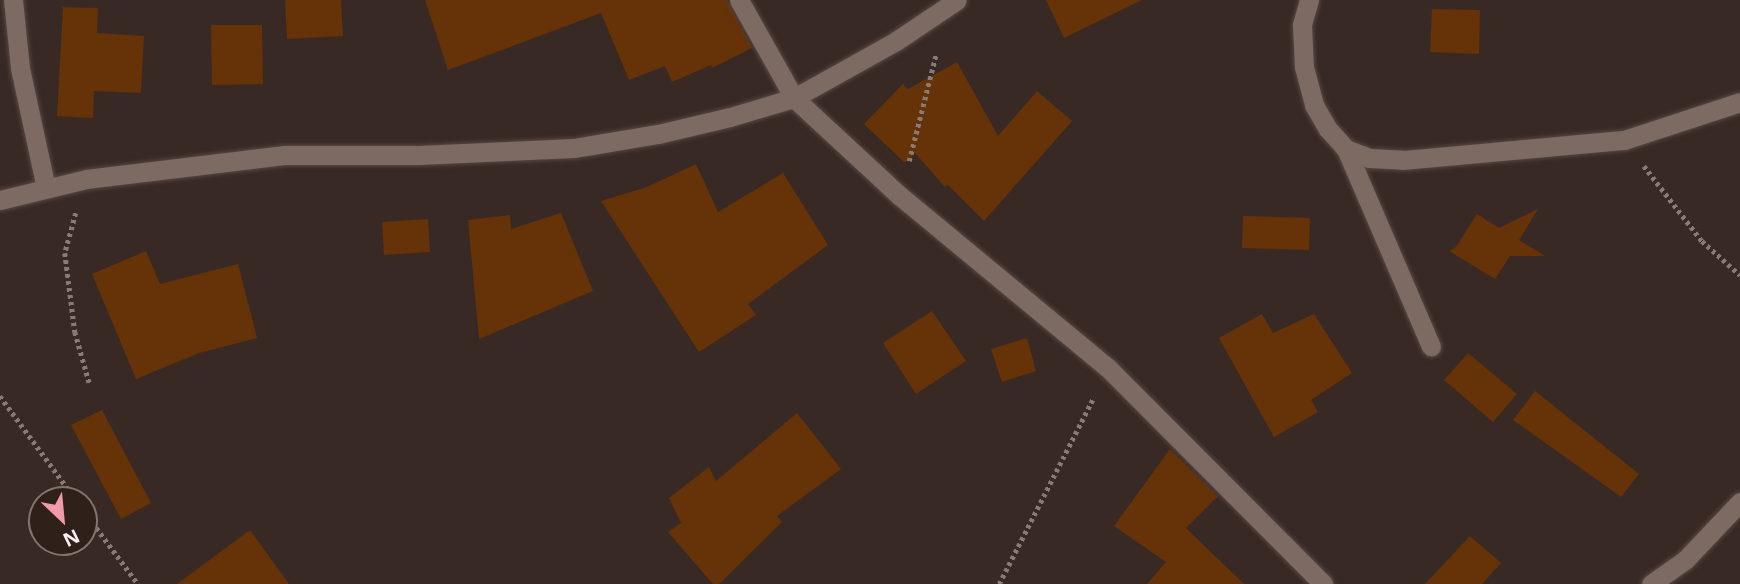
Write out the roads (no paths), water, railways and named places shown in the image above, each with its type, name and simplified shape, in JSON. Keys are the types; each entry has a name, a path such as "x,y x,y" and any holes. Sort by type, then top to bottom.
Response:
{"street":[{"path":"13,0 20,68 46,188"},
{"path":"739,0 794,97 900,196 1108,368 1323,584"},
{"path":"1309,0 1302,25 1304,66 1314,105 1328,129 1346,149 1431,346"},
{"path":"0,200 86,179 285,155 419,155 574,148 658,134 730,117 794,97 896,41 953,3"},
{"path":"1346,149 1369,158 1403,160 1624,140 1740,102"},
{"path":"1651,584 1685,560 1740,502"}]}
